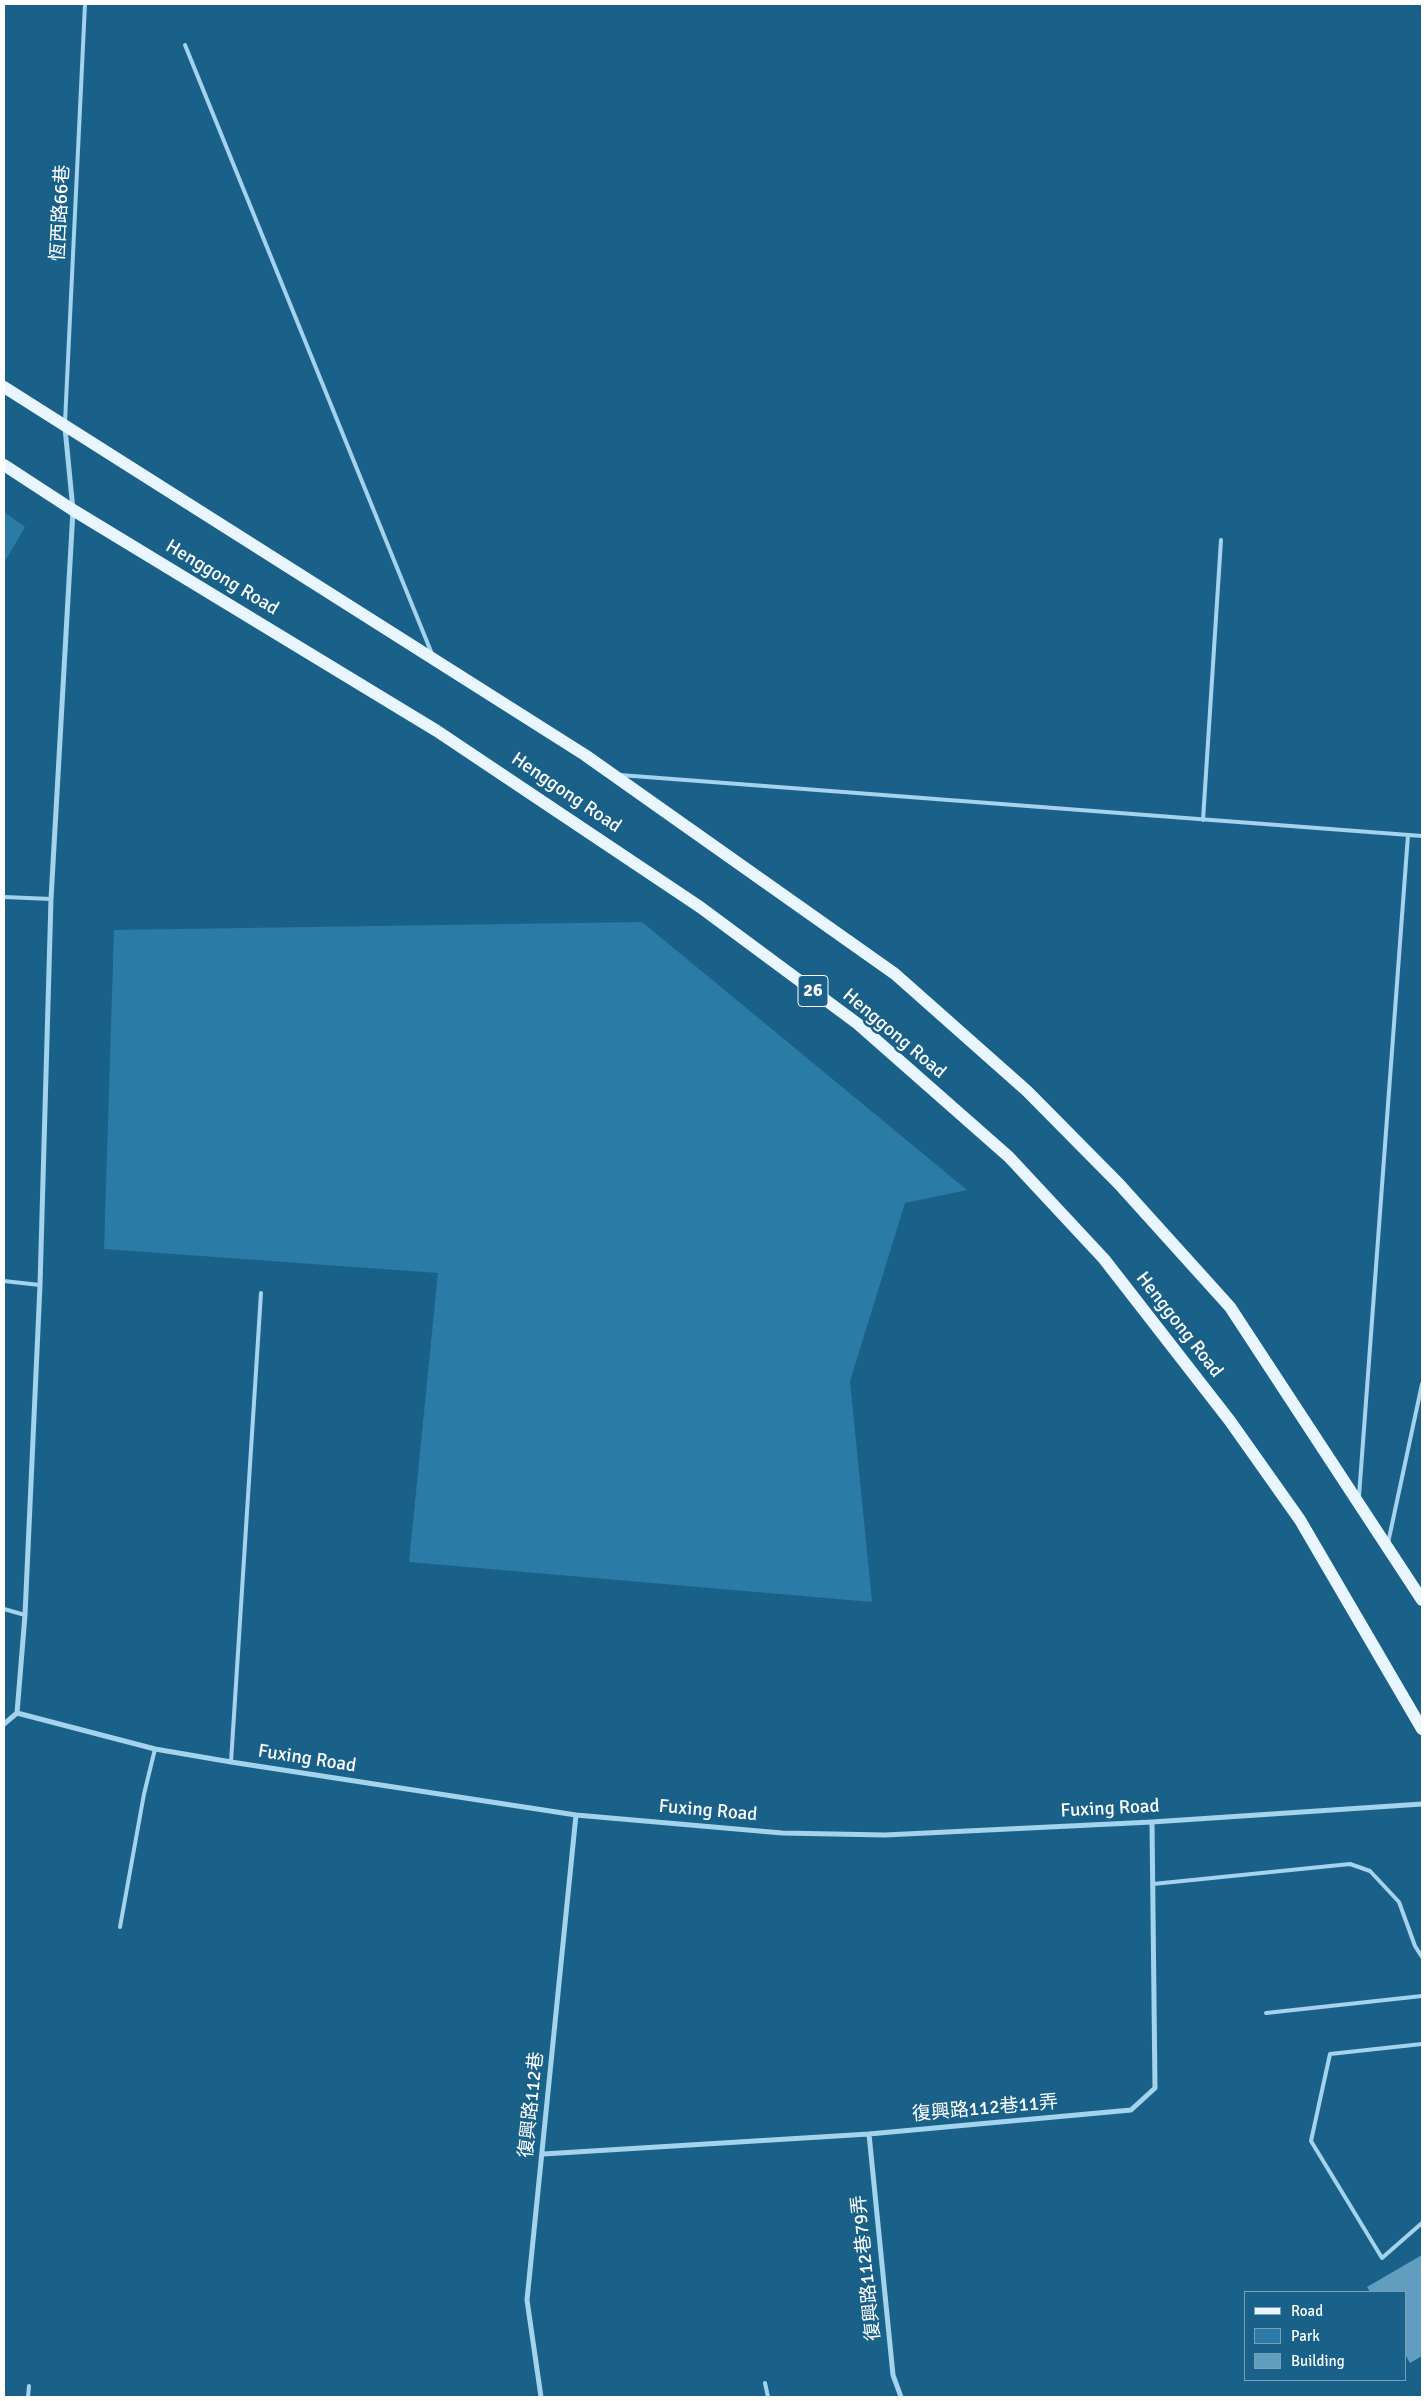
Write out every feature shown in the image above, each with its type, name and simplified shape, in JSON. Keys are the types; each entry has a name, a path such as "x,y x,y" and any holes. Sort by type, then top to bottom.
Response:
{"main road":[{"path":"4,387 434,659 613,775 895,974 1027,1091 1119,1184 1230,1307 1388,1545 1422,1600"},
{"name":"Henggong Road","path":"4,466 73,510 437,730 692,901 858,1024 1009,1157 1104,1259 1230,1421 1300,1520 1422,1729"}],"street":[{"path":"4,1724 17,1713 25,1615 40,1285 51,899 73,510 65,424"},
{"name":"Fuxing Road","path":"17,1713 155,1749 231,1762 576,1815 782,1832 885,1835 1152,1822 1422,1804"},
{"name":"復興路112巷","path":"541,2397 527,2300 576,1815"},
{"name":"復興路112巷11弄","path":"543,2154 869,2134 1131,2110 1155,2088 1152,1822"},
{"name":"復興路112巷79弄","path":"869,2134 893,2375 901,2397"}],"lane":[{"name":"恆西路66巷","path":"65,424 85,4"},
{"path":"186,44 434,659"},
{"path":"1203,820 1221,540"},
{"path":"613,775 1422,836"},
{"path":"1358,1500 1408,835"},
{"path":"4,897 51,899"},
{"path":"4,1282 40,1285"},
{"path":"231,1762 260,1293"},
{"path":"1388,1545 1422,1384"},
{"path":"4,1609 25,1615"},
{"path":"120,1927 144,1794 155,1749"},
{"path":"1152,1884 1350,1864 1370,1871 1399,1902 1415,1946 1422,1957"},
{"path":"1266,2013 1422,1996"},
{"path":"1422,2044 1330,2054 1311,2141 1382,2258 1422,2223"},
{"path":"766,2383 768,2397"},
{"path":"28,2397 29,2386"}],"green space":[{"path":"4,512 25,527 4,563"},
{"path":"642,922 967,1190 905,1203 850,1381 872,1602 409,1562 438,1273 104,1249 114,930"}],"building":[{"path":"1422,2255 1422,2356 1410,2363 1406,2356 1406,2291 1369,2291 1367,2287"}]}
